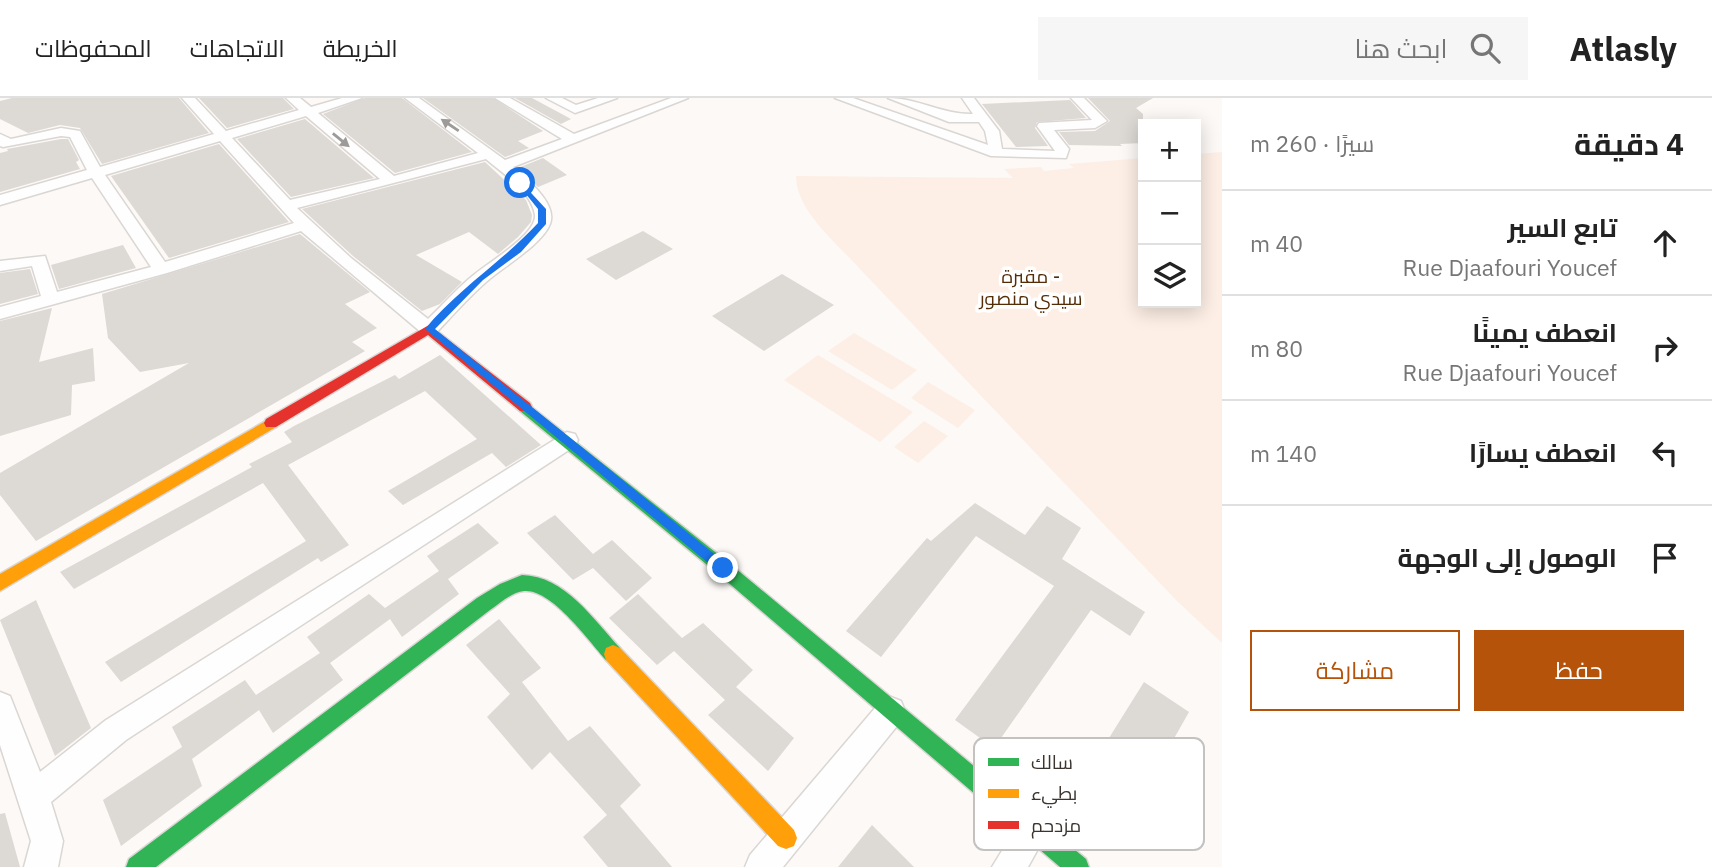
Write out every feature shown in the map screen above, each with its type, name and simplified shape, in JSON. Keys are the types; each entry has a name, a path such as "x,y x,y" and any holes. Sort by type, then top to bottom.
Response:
{"street":[{"path":"188,98 304,225 345,262 567,440 974,780"},
{"path":"292,98 391,181"},
{"path":"0,200 356,98"},
{"path":"0,583 429,329 480,278 518,250 542,224 542,209 537,201 503,166 411,98"},
{"path":"501,98 574,140"},
{"path":"552,98 575,108 611,98"},
{"path":"503,166 682,98"},
{"path":"841,98 996,153 1061,155 1062,149 1044,126 1095,124 1100,121 1077,98"},
{"path":"894,98 954,119 983,118"},
{"path":"968,98 992,131 996,153"},
{"path":"0,138 3,143 11,143 73,132 95,172 161,269"},
{"path":"288,205 489,154"},
{"path":"0,313 161,269 304,225"},
{"path":"0,266 39,260 51,300"},
{"path":"34,796 116,730 567,440"},
{"path":"137,867 463,620 512,587 531,582 544,586 563,601 786,838"},
{"path":"0,706 34,796 47,841 41,867"},
{"path":"762,867 891,711"},
{"path":"1009,867 1020,850"},
{"path":"1058,850 1079,867"}],"green space":[{"name":"مقبرة - سيدي منصور","path":"1222,152 1222,643 1177,601 829,237 803,202 796,176 1013,178 1004,169 1041,167 1044,171 1074,168 1069,164 1138,158 1138,308 1201,308 1201,154"},
{"path":"854,333 917,370 892,390 828,351"},
{"path":"818,355 913,412 880,442 784,380"},
{"path":"928,382 975,410 958,428 911,398"},
{"path":"924,421 948,436 918,463 894,447"}],"building":[{"path":"12,98 179,98 209,133 102,164 80,128 60,125 28,133 0,119 0,101"},
{"path":"199,98 283,98 294,109 227,128"},
{"path":"365,98 402,98 472,152 395,173 323,114"},
{"path":"423,98 493,98 543,131 518,141 529,148 505,157"},
{"path":"515,98 532,98 571,119 561,124"},
{"path":"1088,98 1153,98 1136,108 1143,114 1143,119 1138,119 1138,143 1120,144 1122,146 1069,145 1059,132 1095,131 1110,121"},
{"path":"1070,100 1086,118 1037,122 1035,128 1048,146 1016,147 982,104"},
{"path":"305,119 374,178 291,197 237,139"},
{"path":"68,139 79,160 76,162 80,169 0,192 0,153 8,151 7,149"},
{"path":"219,144 289,222 169,258 111,176"},
{"path":"543,158 567,175 538,187 518,168"},
{"path":"485,162 526,200 532,215 531,222 498,254 469,232 416,255 462,282 440,304 422,311 353,256 302,209"},
{"path":"643,231 673,249 616,280 586,259"},
{"path":"300,234 370,292 345,304 377,328 352,342 365,351 36,541 0,495 0,473 189,363 140,372 108,338 102,294"},
{"path":"123,245 136,268 59,289 51,265"},
{"path":"30,269 38,294 0,304 0,273"},
{"path":"782,274 834,305 764,351 712,316"},
{"path":"52,308 39,362 93,348 95,381 72,385 71,415 0,436 0,321"},
{"path":"440,355 541,445 506,467 492,453 403,505 388,491 477,439 425,391 288,465 349,545 321,562 318,558 121,682 105,662 306,541 263,483 74,589 60,572 252,467 249,464 292,442 284,432 294,426 395,375 399,379"},
{"path":"975,503 1025,535 1047,506 1081,528 1062,559 1145,612 1130,636 1091,610 1001,738 980,738 955,720 1054,586 976,536 881,657 846,631 927,538 931,541"},
{"path":"555,515 593,554 612,540 652,578 626,601 593,568 573,580 527,533"},
{"path":"478,523 499,543 448,579 459,594 402,637 390,619 330,663 343,680 273,733 259,710 192,759 202,786 121,846 103,800 182,747 172,727 245,680 256,695 320,653 307,637 369,594 385,608 439,571 427,556"},
{"path":"638,594 682,638 703,623 753,670 736,687 794,738 768,771 708,715 725,700 674,651 657,665 609,618"},
{"path":"36,600 91,728 55,756 0,620"},
{"path":"499,619 541,668 522,682 568,741 590,726 641,785 620,806 672,867 608,867 583,837 607,815 550,752 532,770 487,717 510,694 466,645"},
{"path":"1144,682 1189,712 1174,738 1109,738"},
{"path":"5,813 20,867 0,867 0,814"},
{"path":"872,825 914,867 838,867"}],"traffic: fast":[{"path":"525,407 723,568 974,779"},
{"path":"137,867 484,604 514,586 534,583 546,588 572,608 613,654"},
{"path":"1058,850 1078,867"}],"traffic: slow":[{"path":"0,583 271,423"},
{"path":"613,654 786,838"}],"traffic: jam":[{"path":"271,423 429,329 525,407"}],"route":[{"path":"520,183 542,209 542,224 518,250 480,278 429,329 723,568"}]}
